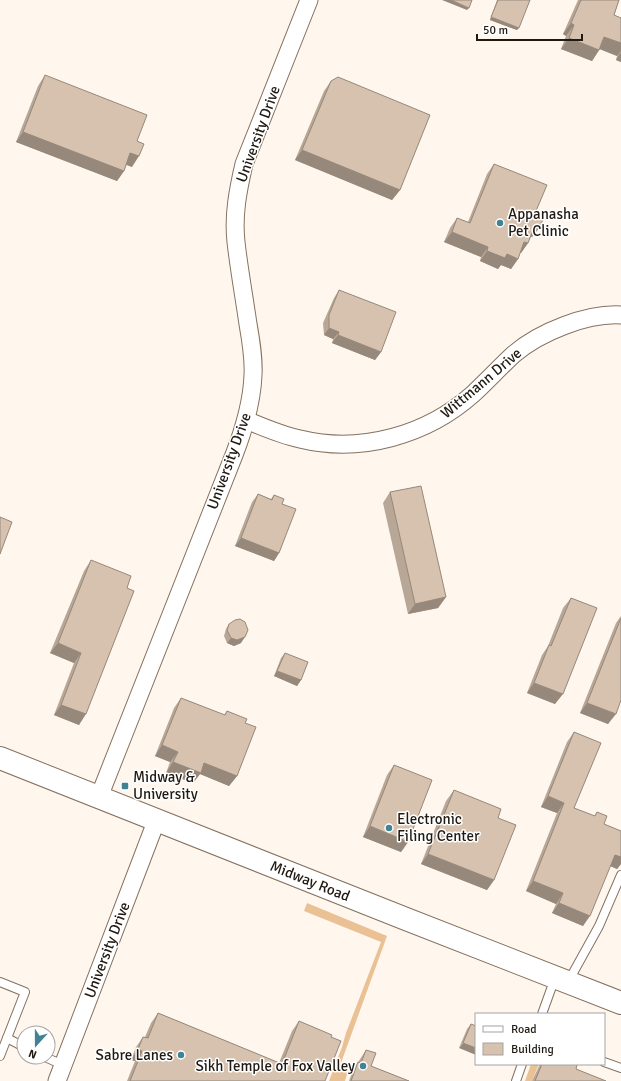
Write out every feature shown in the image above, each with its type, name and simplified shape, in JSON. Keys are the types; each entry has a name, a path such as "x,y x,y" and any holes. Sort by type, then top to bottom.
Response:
{"main road":[{"name":"Midway Road","path":"0,758 621,1003"}],"street":[{"name":"University Drive","path":"99,796 234,455 246,420 250,403 253,376 253,354 236,241 235,217 238,190 244,164 309,0"},
{"name":"Wittmann Drive","path":"246,420 301,440 331,444 357,444 384,440 410,432 454,410 516,353 540,337 564,326 587,319 621,314"},
{"name":"University Drive","path":"57,1081 157,819"}],"lane":[{"path":"543,1013 562,980 599,926 621,875"},
{"path":"0,982 25,992 0,1056"},
{"path":"7,1038 16,1042"},
{"path":"56,1062 63,1065"},
{"path":"605,1062 621,1068"},
{"path":"516,1081 522,1065"}],"shaded area":[{"path":"307,903 387,936 341,1063 348,1071 345,1081 329,1081 381,942 304,911"},
{"path":"531,1065 539,1065 532,1081 525,1081"}],"building":[{"path":"451,0 472,0 469,8"},
{"path":"498,0 530,0 519,28 491,17"},
{"path":"581,0 619,0 614,15 621,18 621,43 604,37 599,50 569,38 574,25 571,23"},
{"path":"45,75 147,115 137,141 144,144 139,156 130,153 124,171 23,132"},
{"path":"338,77 430,115 400,190 302,150 331,81"},
{"name":"Appanasha Pet Clinic","path":"494,164 547,185 536,211 545,214 540,227 536,225 528,243 524,242 518,259 507,254 505,258 487,251 488,247 452,232 457,218 470,223"},
{"path":"339,290 396,312 381,352 338,335 339,332 329,328 329,315"},
{"path":"421,486 446,597 415,604 390,492"},
{"path":"258,494 272,500 274,495 284,499 282,504 296,509 279,553 241,538"},
{"path":"0,517 12,522 0,554"},
{"path":"91,560 131,576 127,588 134,591 86,714 61,705 81,653 58,643"},
{"path":"571,598 597,608 563,694 534,683 549,645 551,646"},
{"path":"621,618 621,700 616,714 587,703"},
{"path":"240,619 245,622 248,630 245,637 237,640 231,638 227,630 229,624"},
{"path":"285,653 308,662 301,680 277,671"},
{"path":"181,698 225,715 227,711 247,719 245,723 256,727 237,776 204,763 201,773 173,762 178,752 162,745"},
{"path":"574,732 601,743 574,808 595,816 597,812 607,816 604,824 621,831 621,857 615,855 590,916 559,903 563,893 533,881 564,803 548,796"},
{"path":"394,765 432,780 408,842 370,826"},
{"path":"454,790 501,809 498,818 516,825 494,880 428,854"},
{"name":"Sabre Lanes","path":"158,1013 282,1064 299,1021 332,1035 331,1037 341,1041 325,1081 130,1081 142,1051 138,1049 143,1037 148,1038"},
{"path":"471,1024 475,1026 475,1048 463,1043"},
{"path":"366,1050 376,1053 371,1066 409,1081 351,1081 358,1062 361,1063"},
{"path":"542,1065 577,1065 576,1069 606,1081 535,1081"}],"place":[{"name":"Appanasha Pet Clinic","path":"500,223"},
{"name":"Midway & University","path":"125,786"},
{"name":"Electronic Filing Center","path":"389,828"},
{"name":"Sabre Lanes","path":"181,1055"},
{"name":"Sikh Temple of Fox Valley","path":"363,1066"}]}
